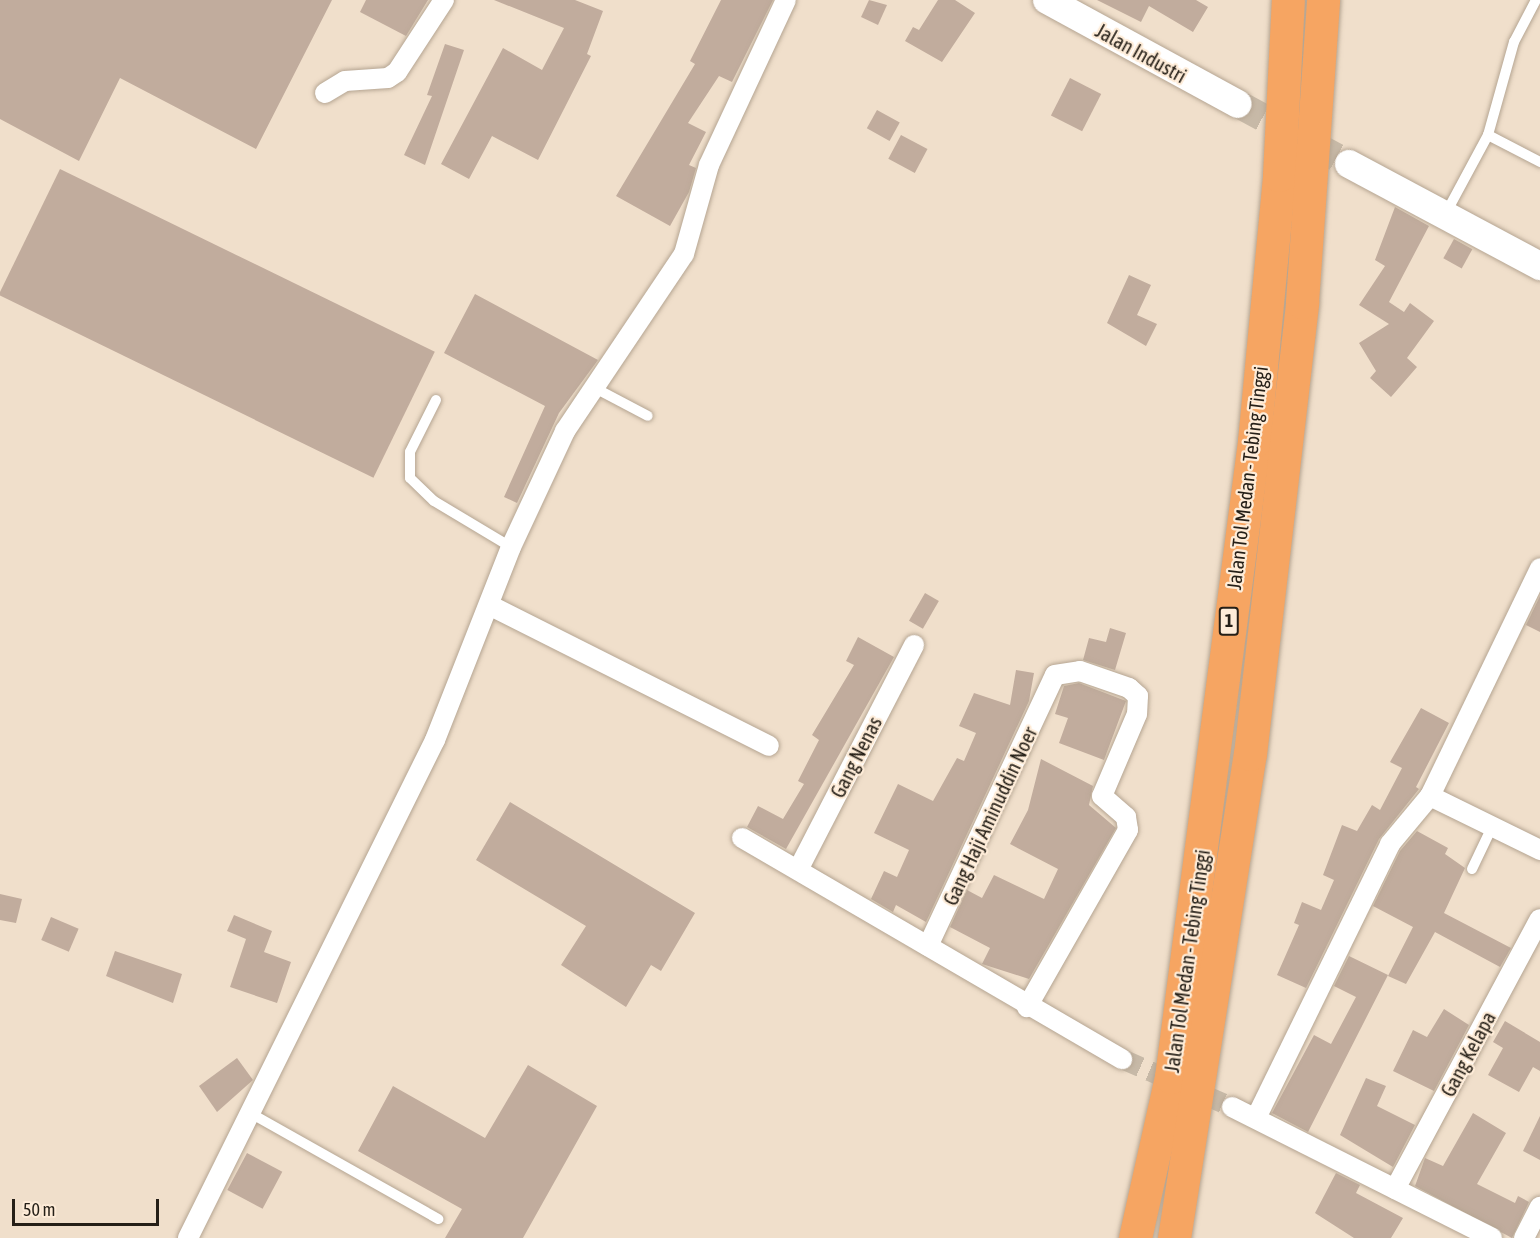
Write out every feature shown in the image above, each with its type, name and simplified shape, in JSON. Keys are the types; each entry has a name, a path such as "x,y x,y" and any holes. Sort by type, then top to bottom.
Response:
{"highway":[{"name":"Jalan Tol Medan - Tebing Tinggi","path":"1135,1238 1171,1077 1254,441 1280,176 1288,0"},
{"name":"1","path":"1174,1238 1250,754 1256,662 1302,302 1323,0"}],"street":[{"path":"325,93 345,81 388,78 397,72 444,0"},
{"path":"188,1238 252,1114 435,740 491,606 511,547 591,386 640,324 684,254 709,165 786,0"},
{"name":"Jalan Industri","path":"1065,4 1238,104"},
{"path":"1349,164 1446,213 1540,266"},
{"path":"1256,1118 1390,844 1430,796 1540,568"},
{"path":"491,606 769,746"},
{"name":"Gang Nenas","path":"799,868 914,645"},
{"name":"Gang Haji Aminuddin Noer","path":"928,946 1049,686 1058,672 1080,671 1129,688 1139,706 1102,796 1126,817 1128,830 1027,1007"},
{"path":"1430,796 1540,850"},
{"path":"742,838 799,868 1027,1007 1122,1059"},
{"name":"Gang Kelapa","path":"1395,1189 1540,918"},
{"path":"1233,1107 1492,1238"},
{"path":"1524,1238 1540,1207"}],"lane":[{"path":"1446,213 1488,135 1514,42 1536,0"},
{"path":"1488,135 1540,162"},
{"path":"591,386 648,417"},
{"path":"436,400 410,452 410,478 434,501 511,547"},
{"path":"1472,868 1493,825"},
{"path":"252,1114 438,1219"}],"building":[{"path":"0,0 332,0 256,149 120,78 79,161 0,119"},
{"path":"366,0 428,0 406,36 360,12"},
{"path":"494,0 575,0 603,11 587,54 591,56 538,160 492,136 469,179 441,164 503,48 542,70 564,28"},
{"path":"721,0 773,0 732,82 719,76 688,123 706,132 689,165 696,168 689,192 670,226 616,196 695,64 690,61"},
{"path":"869,0 887,5 878,25 861,17"},
{"path":"938,0 955,0 975,13 942,62 905,41 913,27 919,30"},
{"path":"1097,0 1196,0 1208,7 1193,32 1149,6 1141,22"},
{"path":"445,44 464,50 425,165 404,155 432,96 427,95"},
{"path":"1070,78 1101,94 1082,131 1051,115"},
{"path":"877,110 900,123 890,141 867,128"},
{"path":"901,135 927,149 915,173 888,159"},
{"path":"60,169 435,352 373,478 0,296"},
{"path":"1395,207 1429,226 1389,302 1404,312 1410,303 1434,321 1407,358 1417,367 1391,397 1370,378 1376,371 1359,343 1389,324 1359,305 1385,266 1375,260"},
{"path":"1454,239 1472,249 1462,268 1443,258"},
{"path":"1129,275 1151,285 1137,315 1157,324 1146,346 1107,323"},
{"path":"475,294 598,360 559,413 517,503 504,497 545,406 444,353"},
{"path":"925,593 939,601 923,629 909,621"},
{"path":"1540,596 1540,632 1526,625"},
{"path":"1110,628 1126,633 1115,670 1083,660 1089,638 1106,642"},
{"path":"858,637 894,657 786,849 747,827 758,806 783,819 804,784 798,781 819,740 812,735 854,665 846,661"},
{"path":"1016,670 1034,673 1029,701 926,922 896,905 893,912 871,899 884,871 897,877 909,850 874,833 898,784 933,801 957,758 964,761 976,733 959,726 974,693 1010,705"},
{"path":"1079,683 1126,701 1104,760 1059,743 1068,718 1055,714 1064,686"},
{"path":"1421,708 1449,723 1416,787 1419,789 1379,839 1306,988 1277,975 1299,925 1294,923 1302,902 1321,910 1334,880 1323,875 1342,825 1357,831 1372,805 1380,810 1402,768 1390,762"},
{"path":"1041,759 1093,786 1089,805 1116,828 1029,979 982,964 990,948 950,927 967,890 982,898 994,875 1044,899 1058,869 1010,844 1028,810"},
{"path":"510,802 695,913 661,971 651,965 626,1007 561,965 586,926 476,860"},
{"path":"1417,831 1448,848 1445,854 1465,868 1444,913 1511,948 1500,967 1435,932 1406,984 1388,976 1413,927 1373,906 1400,851"},
{"path":"0,894 22,899 16,923 0,920"},
{"path":"234,915 272,931 264,952 291,962 277,1003 230,987 246,939 227,931"},
{"path":"51,917 79,929 69,952 41,940"},
{"path":"115,951 182,974 173,1003 106,976"},
{"path":"1349,956 1388,975 1308,1132 1272,1113 1314,1035 1331,1044 1356,997 1334,986"},
{"path":"1444,1009 1469,1025 1434,1091 1393,1071 1413,1030 1427,1037"},
{"path":"1505,1021 1540,1042 1540,1071 1533,1067 1519,1092 1488,1075 1503,1048 1493,1042"},
{"path":"237,1058 253,1080 217,1112 199,1086"},
{"path":"528,1065 597,1106 523,1238 445,1238 462,1209 358,1151 393,1086 485,1138"},
{"path":"1366,1078 1386,1086 1377,1106 1415,1125 1393,1167 1340,1135"},
{"path":"1473,1113 1506,1133 1477,1184 1515,1203 1518,1196 1529,1202 1512,1238 1415,1186 1425,1158 1443,1166"},
{"path":"1540,1116 1540,1160 1523,1151"},
{"path":"247,1153 282,1172 263,1209 227,1190"},
{"path":"1336,1173 1360,1185 1356,1193 1403,1218 1391,1238 1354,1238 1315,1213"}],"tunnel":[{"path":"1238,104 1349,164"},
{"path":"1122,1059 1232,1107"}]}
